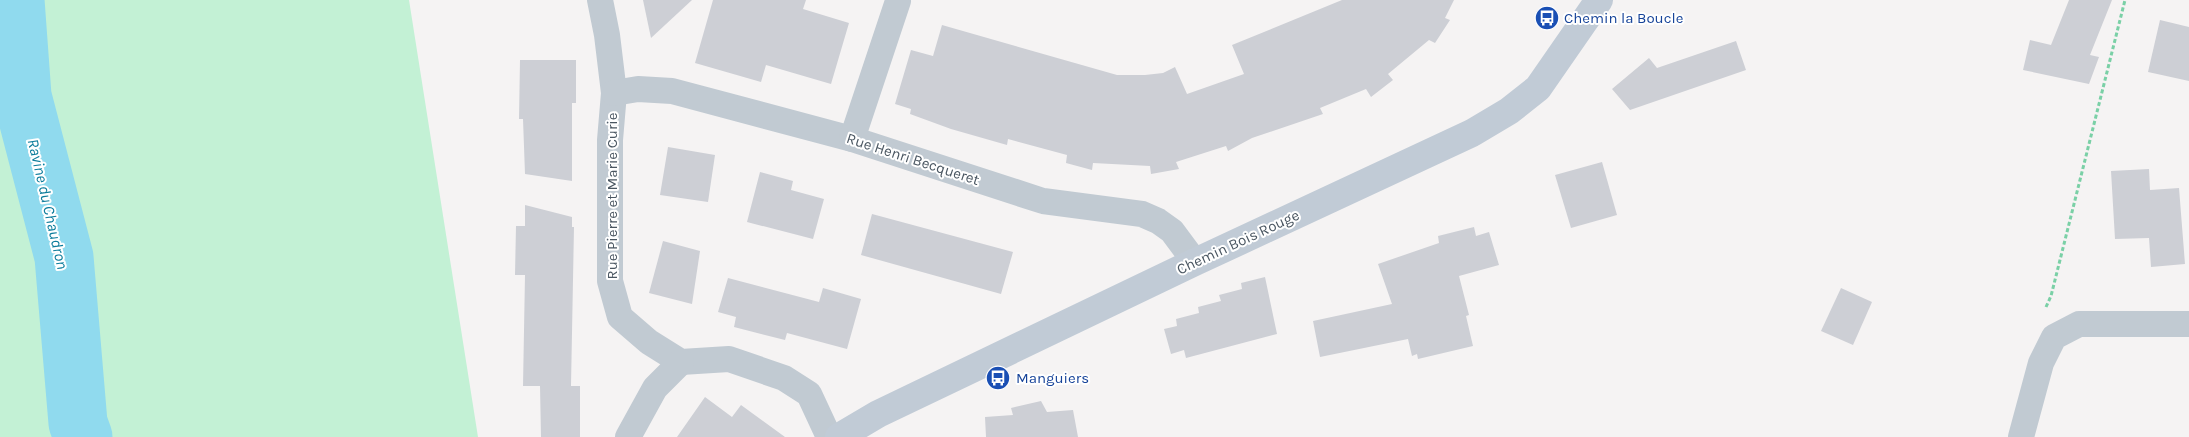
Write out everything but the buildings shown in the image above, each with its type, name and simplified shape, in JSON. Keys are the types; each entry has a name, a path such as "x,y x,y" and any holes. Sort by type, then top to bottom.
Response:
{"street":[{"name":"Rue Pierre et Marie Curie","path":"600,0 607,36 614,94 610,140 610,281 620,317 649,342 681,362"},
{"name":"Chemin Bois Rouge","path":"838,437 878,414 1195,262 1472,133 1509,111 1538,88 1599,0"},
{"path":"852,139 898,2"},
{"name":"Rue Henri Becqueret","path":"614,94 638,89 672,91 852,139 1043,201 1142,214 1158,221 1172,231 1195,262"},
{"path":"2021,437 2041,362 2054,337 2079,324 2189,324"},
{"path":"628,437 655,388 681,362 728,359 784,378 809,394 829,437"}],"path":[{"path":"2051,296 2125,0"}],"green space":[{"path":"0,0 409,0 478,437 0,437"}],"waterway":[{"name":"Ravine du Chaudron","path":"15,0 22,96 64,257 78,423 83,437"}],"place":[{"name":"Chemin la Boucle","path":"1547,18"},
{"name":"Manguiers","path":"998,378"}]}
